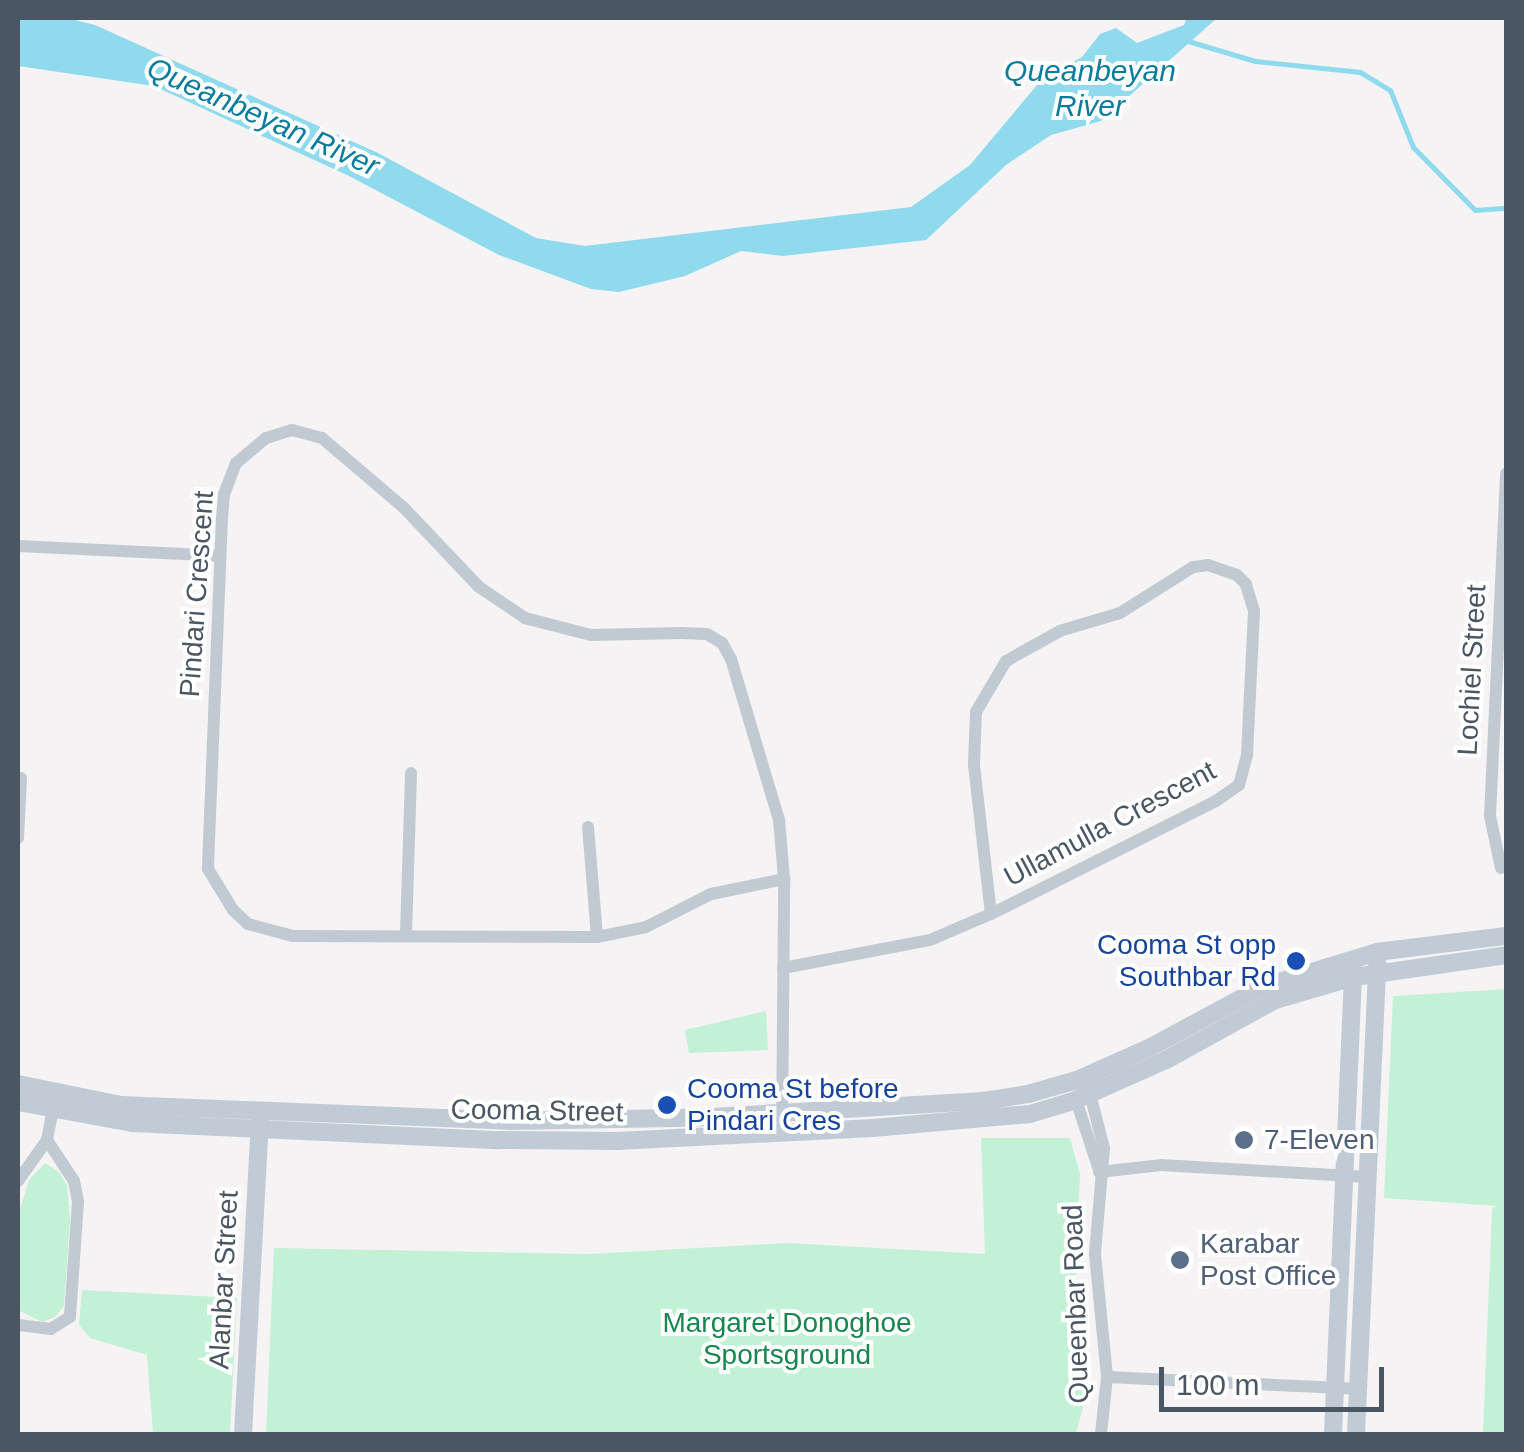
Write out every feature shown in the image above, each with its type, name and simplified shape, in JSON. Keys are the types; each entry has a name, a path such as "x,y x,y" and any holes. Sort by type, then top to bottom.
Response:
{"main road":[{"name":"Cooma Street","path":"260,1120 578,1141 782,1132 1030,1114 1081,1091 1262,987 1352,968 1377,952 1506,936"},
{"path":"1356,1434 1377,952"},
{"name":"Cooma Street","path":"1352,968 1377,973 1506,955"},
{"path":"1334,1434 1352,968"},
{"name":"Cooma Street","path":"18,1084 55,1101 132,1122 511,1122 984,1101 1081,1091"},
{"name":"Cooma Street","path":"18,1102 55,1101"},
{"name":"Alanbar Street","path":"243,1434 260,1120"}],"street":[{"name":"Pindari Crescent","path":"782,1132 784,878 779,820 731,659 722,642 694,634 591,635 525,618 479,587 403,507 322,438 292,430 266,438 236,463 224,495 208,869 234,910 265,932 596,937 646,927 711,894 784,878"},
{"name":"Lochiel Street","path":"1501,868 1490,816 1506,473"},
{"path":"18,546 220,556"},
{"name":"Ullamulla Crescent","path":"782,968 930,940 991,914 1216,801 1239,785 1248,755 1254,611 1246,584 1237,575 1208,565 1193,567 1120,614 1060,631 1006,660 976,712 974,765 991,914"},
{"path":"406,934 411,773"},
{"path":"18,838 21,778"},
{"path":"588,827 596,937"},
{"name":"Queenbar Road","path":"1081,1091 1100,1172 1095,1275 1106,1377 1101,1434"},
{"path":"18,1181 47,1140 55,1101"},
{"path":"18,1325 58,1327 68,1319 72,1306 76,1188 47,1140"},
{"path":"1100,1172 1161,1165 1368,1177"},
{"path":"1106,1377 1358,1389"}],"green space":[{"path":"1506,989 1506,1434 1483,1434 1492,1209 1497,1206 1384,1198 1393,996"},
{"path":"766,1011 768,1050 689,1053 685,1030"},
{"name":"Margaret Donoghoe Sportsground","path":"981,1138 1070,1138 1080,1174 1076,1277 1087,1391 1076,1434 266,1434 274,1248 590,1254 788,1243 985,1254"},
{"path":"45,1163 59,1172 67,1185 70,1220 64,1306 55,1317 42,1322 18,1310 18,1216 29,1180"},
{"path":"82,1290 237,1298 230,1434 153,1434 147,1355 90,1338 79,1325"}],"water":[{"name":"Queanbeyan River","path":"18,18 67,18 95,25 378,153 536,238 585,246 911,207 970,165 1042,79 1082,57 1100,34 1116,28 1137,43 1184,25 1187,18 1217,18 1101,121 1051,135 1006,165 926,240 783,256 741,251 685,276 619,292 591,289 499,255 349,176 154,86 18,66"}],"waterway":[{"path":"1188,41 1255,61 1360,72 1390,90 1413,147 1475,210 1506,208"}],"place":[{"name":"Cooma St opp Southbar Rd","path":"1296,961"},
{"name":"Cooma St before Pindari Cres","path":"667,1105"},
{"name":"7-Eleven","path":"1244,1140"},
{"name":"Karabar Post Office","path":"1180,1260"}]}
